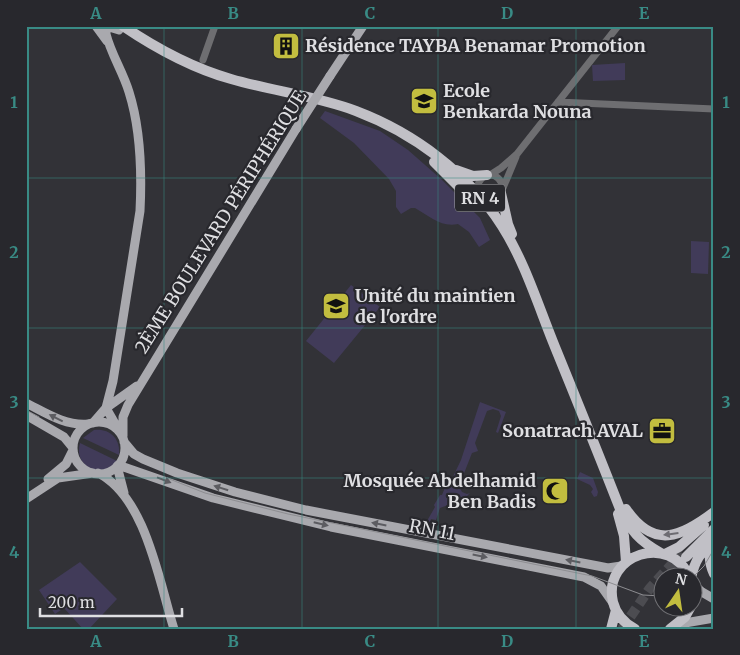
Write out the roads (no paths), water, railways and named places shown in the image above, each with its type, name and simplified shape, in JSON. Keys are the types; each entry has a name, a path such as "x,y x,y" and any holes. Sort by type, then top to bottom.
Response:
{"highway":[{"name":"RN 4","path":"119,28 168,54 215,74 340,106 372,118 408,136 452,169 494,214 517,254 630,529 643,541 663,553"},
{"name":"RN 4","path":"119,28 160,56 195,73 232,85 341,113 369,123 419,151 462,188 497,230 510,253 618,515 624,536 624,564"},
{"path":"452,169 473,176 488,175"},
{"path":"502,191 508,224 517,247 517,254"},
{"path":"595,446 627,510 636,522 652,533 674,535 686,531 714,512"},
{"path":"635,629 625,622 615,608 612,598 616,575 624,564 639,554 646,552 663,553 679,547 714,518"},
{"path":"714,518 684,555 714,529"},
{"path":"713,540 709,551 714,574"},
{"path":"693,568 699,555 713,540"},
{"path":"663,553 681,564 684,568"},
{"path":"611,629 615,608"}],"main road":[{"path":"96,26 109,43 124,77 133,109 140,154 140,211 113,381 106,408 123,438"},
{"name":"2ÈME BOULEVARD PÉRIPHÉRIQUE","path":"90,423 106,408 141,383 296,129 363,26"},
{"path":"109,43 107,29 112,27 119,28"},
{"path":"113,381 117,392 126,394"},
{"path":"26,499 58,478 107,472 118,465 124,457 123,416 141,383"},
{"path":"26,403 63,422 73,425 101,422 108,424 116,428 123,438"},
{"path":"26,415 64,437 73,449 80,464 116,485 137,516 153,554 174,629"},
{"path":"26,494 60,470 71,457 77,434 90,423"},
{"name":"RN 11","path":"123,438 134,454 177,473 235,492 306,510 608,568 624,564"},
{"path":"118,465 126,500"},
{"name":"RN 11","path":"118,465 213,498 332,527 584,577 601,586 615,608"},
{"path":"702,592 714,599"},
{"path":"675,626 714,618"}],"street":[{"path":"203,60 215,26"},
{"path":"517,154 502,191 492,199 482,196 478,190 478,182 501,168 517,154 618,26"},
{"path":"558,102 714,109"},
{"path":"488,175 498,178 502,184 502,191"}],"tunnel":[{"path":"622,629 650,588 682,553"}],"tram line":[{"path":"26,410 39,417"},
{"path":"167,478 205,493 288,514 592,576 643,595 652,595"},
{"path":"702,568 714,549"}],"place":[{"name":"Résidence TAYBA Benamar Promotion","path":"286,46"},
{"name":"Ecole Benkarda Nouna","path":"424,101"},
{"name":"Unité du maintien de l'ordre","path":"336,306"},
{"name":"Sonatrach AVAL","path":"662,431"},
{"name":"Mosquée Abdelhamid Ben Badis","path":"555,491"}]}
